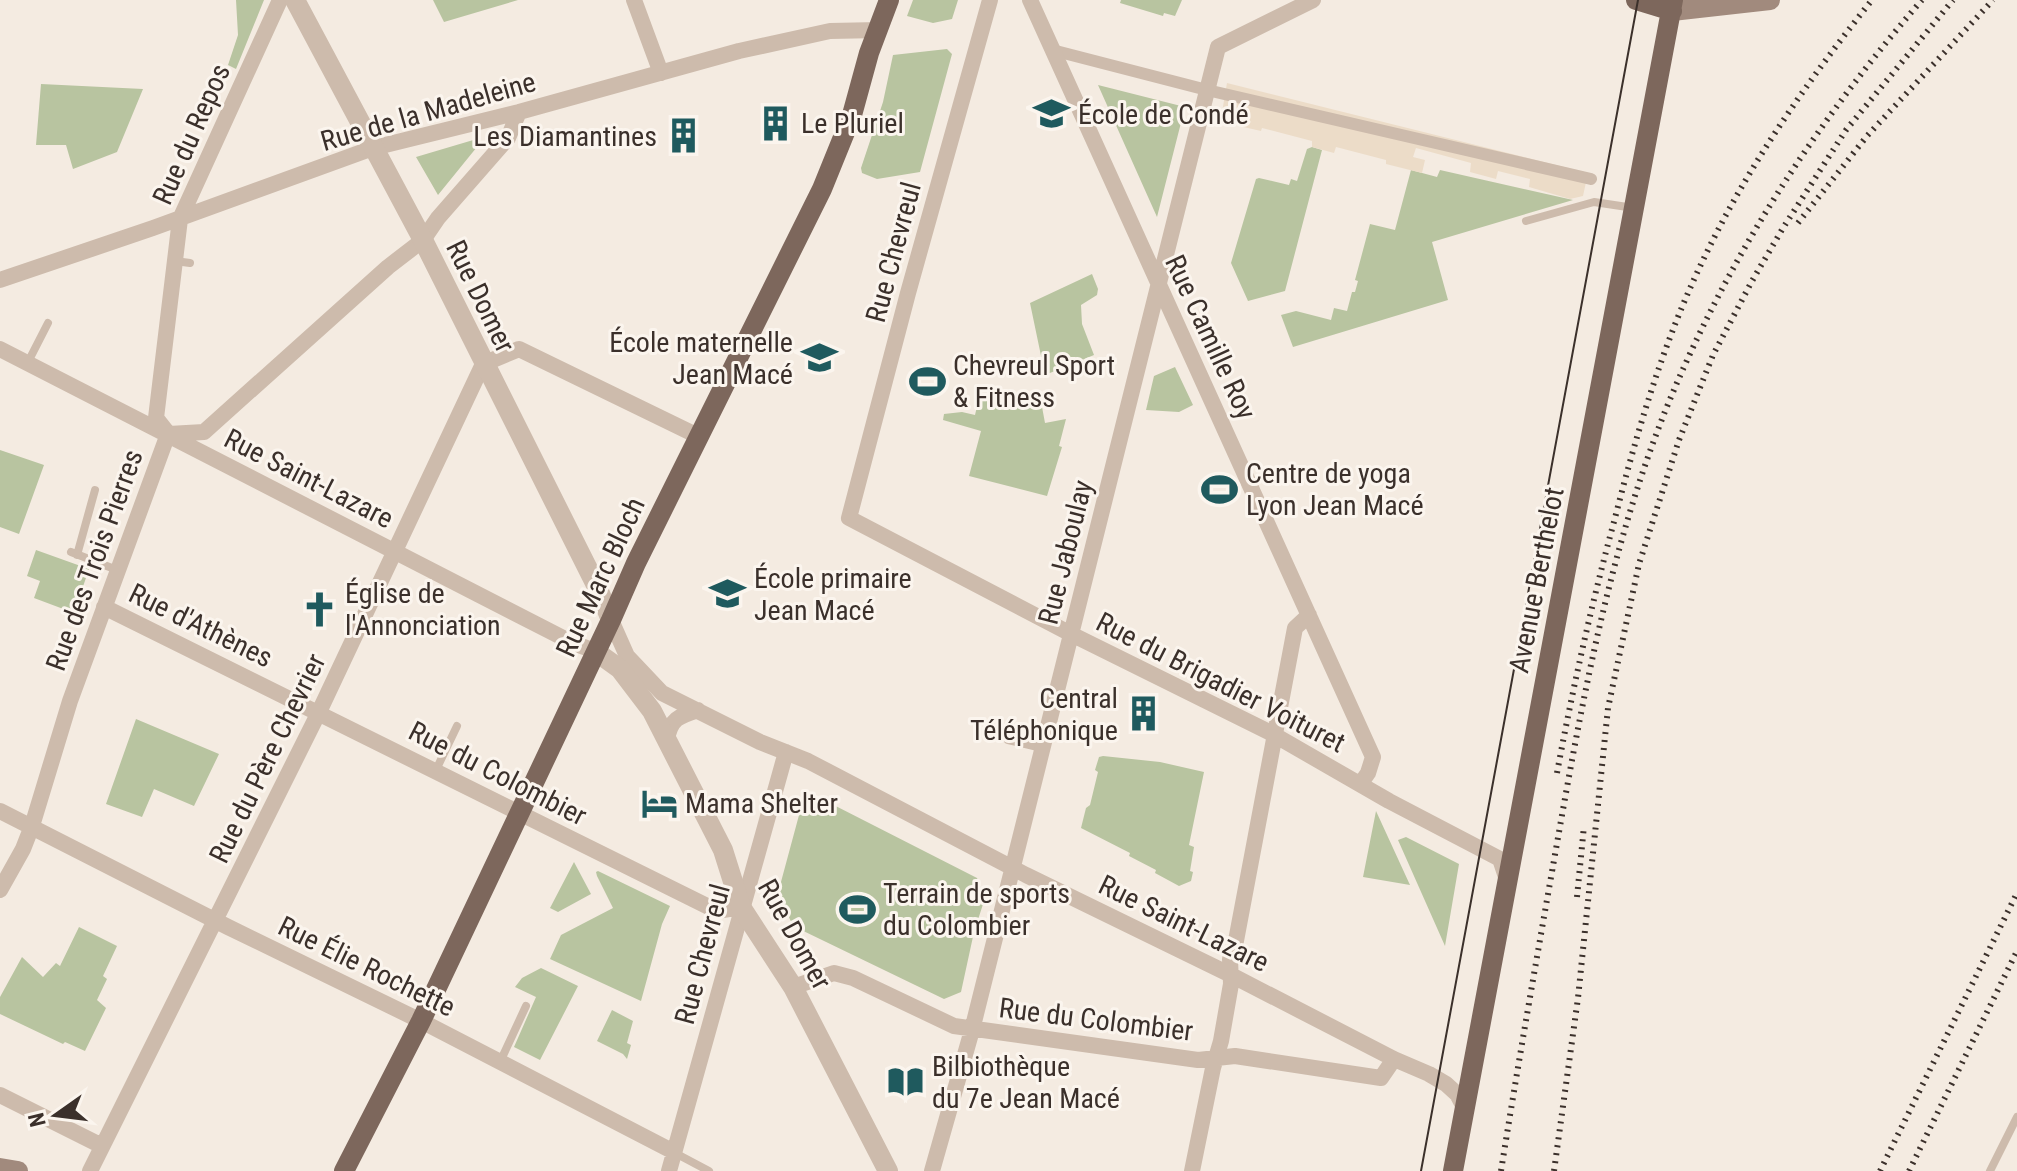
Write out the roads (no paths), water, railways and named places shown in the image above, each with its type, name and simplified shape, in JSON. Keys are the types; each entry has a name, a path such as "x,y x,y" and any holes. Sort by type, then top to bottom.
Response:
{"main road":[{"name":"Rue Marc Bloch","path":"344,1171 421,1021 636,563 822,189 852,115 869,53 889,0"},
{"path":"1636,0 1672,6 1770,0"},
{"name":"Avenue Berthelot","path":"1453,1171 1672,6"},
{"path":"0,1168 18,1171"}],"street":[{"name":"Rue du Repos","path":"168,434 156,418 183,262 180,219 280,0"},
{"name":"Rue Domer","path":"295,0 423,240 593,577 611,620"},
{"path":"634,0 661,73"},
{"name":"Rue Chevreul","path":"849,518 990,0"},
{"name":"Rue Camille Roy","path":"1030,0 1373,757 1361,783"},
{"name":"Rue Jaboulay","path":"936,1170 1218,47 1313,0"},
{"name":"Rue de la Madeleine","path":"0,280 180,219 373,148 519,112 739,51 830,31 879,30"},
{"path":"1052,50 1207,90 1591,179"},
{"name":"Rue des Trois Pierres","path":"0,890 32,826 65,717 168,434 204,432 388,267 423,240 438,218 508,138 519,112"},
{"name":"Rue Saint-Lazare","path":"0,349 573,643 595,651"},
{"path":"483,364 519,349 700,437"},
{"name":"Rue du Père Chevrier","path":"90,1171 319,712 483,364"},
{"name":"Rue du Brigadier Voituret","path":"849,518 1274,736 1500,859 1508,885"},
{"name":"Rue d'Athènes","path":"104,607 319,712"},
{"path":"1192,1171 1216,1058 1231,975 1230,959 1295,628 1309,615"},
{"name":"Rue Saint-Lazare","path":"611,620 627,656 662,693 786,752 1446,1084 1457,1094 1465,1109"},
{"name":"Rue Domer","path":"595,651 620,669 652,711 723,850 741,907 793,987 888,1171"},
{"path":"667,740 669,727 675,719 698,710"},
{"name":"Rue du Colombier","path":"319,712 717,911 741,907"},
{"name":"Rue Chevreul","path":"669,1171 786,752"},
{"name":"Rue Élie Rochette","path":"0,811 421,1021 674,1152"},
{"name":"Rue du Colombier","path":"793,987 834,973 853,978 954,1026 1198,1060 1235,1056 1381,1078 1394,1059"},
{"path":"0,1095 102,1146"}],"lane":[{"path":"1526,221 1594,202 1635,209"},
{"path":"27,364 48,323"},
{"path":"95,490 74,554 117,570"},
{"path":"436,770 457,726"},
{"path":"1008,740 1042,748"},
{"path":"500,1062 526,1006"},
{"path":"1990,1171 2017,1117"},
{"name":"Rue Élie Rochette","path":"674,1152 709,1171"}],"tram line":[{"path":"1421,1171 1638,0"}],"railway":[{"path":"1557,773 1583,645 1624,484 1654,383 1691,285 1723,220 1761,154 1803,91 1872,0"},
{"path":"1501,1171 1578,726 1614,568 1645,465 1688,358 1744,249 1809,145 1922,0"},
{"path":"1554,1171 1578,998 1608,708 1639,564 1679,440 1713,355 1783,228 1846,130 1953,0"},
{"path":"1798,223 1867,136 1993,0"},
{"path":"1577,897 1584,826"},
{"path":"1880,1171 2017,893"},
{"path":"1909,1171 2017,951"}],"place":[{"name":"École de Condé","path":"1052,114"},
{"name":"Le Pluriel","path":"775,123"},
{"name":"Les Diamantines","path":"683,136"},
{"name":"École maternelle Jean Macé","path":"819,358"},
{"name":"Chevreul Sport & Fitness","path":"927,381"},
{"name":"Centre de yoga Lyon Jean Macé","path":"1220,489"},
{"name":"École primaire Jean Macé","path":"728,594"},
{"name":"Église de l'Annonciation","path":"319,609"},
{"name":"Central Téléphonique","path":"1144,714"},
{"name":"Mama Shelter","path":"659,803"},
{"name":"Terrain de sports du Colombier","path":"857,909"},
{"name":"Bilbiothèque du 7e Jean Macé","path":"906,1082"}]}
